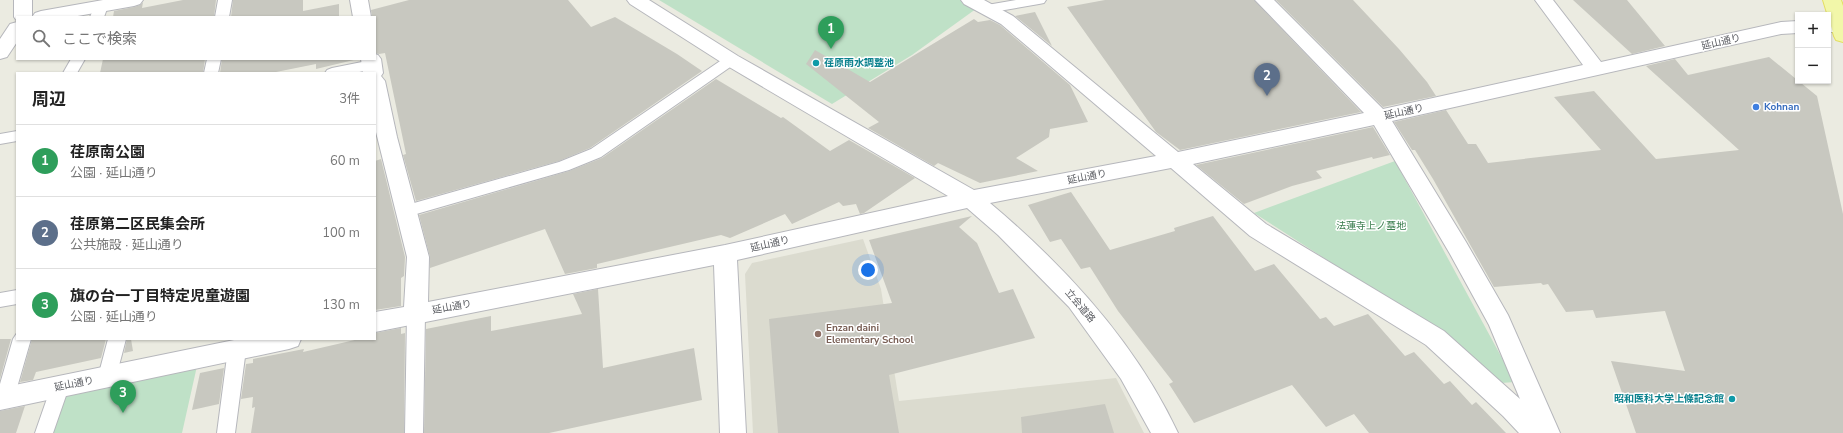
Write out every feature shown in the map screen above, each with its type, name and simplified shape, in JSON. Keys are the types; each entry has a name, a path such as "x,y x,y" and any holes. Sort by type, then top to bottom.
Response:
{"main road":[{"path":"1832,0 1838,29"}],"street":[{"path":"22,16 23,0"},
{"path":"53,16 99,12 134,0"},
{"path":"359,0 362,16"},
{"name":"立会道路","path":"636,0 731,60 971,199 1006,229 1077,300 1130,371 1165,433"},
{"path":"970,0 1007,20 1258,230 1435,338 1512,408 1536,433"},
{"path":"1264,0 1379,117 1458,248 1500,322 1547,433"},
{"path":"1544,0 1597,70"},
{"path":"0,26 16,22"},
{"name":"延山通り","path":"376,322 725,254 971,199 1175,160 1597,70 1781,28 1795,27"},
{"path":"0,53 16,29"},
{"path":"376,84 387,137 418,257 416,314"},
{"path":"725,254 730,432"},
{"name":"延山通り","path":"2,399 284,340"}],"lane":[{"path":"222,16 225,0"},
{"path":"987,9 1038,0"},
{"path":"71,72 77,60"},
{"path":"211,72 214,60"},
{"path":"406,212 564,166 596,153 731,60"},
{"path":"346,72 373,70"},
{"path":"0,139 16,136"},
{"path":"0,300 16,297"},
{"path":"414,433 416,314"},
{"path":"2,399 22,340"},
{"path":"108,377 118,340"},
{"path":"226,433 237,349"},
{"path":"44,433 60,387"}],"shaded area":[{"name":"Enzan daini Elementary School","path":"863,239 881,289 899,401 1116,378 1144,433 753,433 745,274 752,263"}],"green space":[{"path":"659,0 970,0 980,6 912,55 832,104"},
{"name":"法蓮寺上ノ墓地","path":"1395,161 1515,382 1501,383 1439,332 1254,213"},
{"path":"197,366 182,433 53,433 66,394"}],"building":[{"path":"183,0 216,0 214,16 113,16 114,11 134,7 143,2 142,8"},
{"path":"233,0 303,0 303,11 339,4 339,16 231,16"},
{"path":"409,0 568,0 591,27 615,17 677,54 702,71 590,148 559,161 416,201 403,155 406,154 385,53 376,53 376,16 372,16 371,10"},
{"path":"1105,0 1254,0 1361,112 1180,150 1156,132 1067,7"},
{"path":"1276,0 1353,0 1399,49 1427,82 1436,96 1383,107"},
{"path":"1573,0 1627,0 1665,46 1632,54"},
{"path":"1035,12 1052,46 1015,16"},
{"path":"974,19 978,22 990,20 1000,25 1070,85 1088,122 1050,129 1049,137 1016,158 1038,171 980,183 938,163 934,166 868,128 879,122 806,64 815,50 870,82"},
{"path":"1769,57 1795,78 1795,84 1802,84 1817,96 1843,214 1843,433 1636,433 1611,361 1685,371 1665,311 1596,318 1593,310 1566,312 1548,284 1543,285 1541,283 1494,287 1433,179 1415,150 1412,150 1394,122 1446,110 1468,144 1476,144 1488,163 1601,150 1554,97 1594,91 1656,159 1739,150 1646,66 1675,59 1688,75"},
{"path":"103,60 205,60 203,72 100,72"},
{"path":"222,60 354,60 316,69 316,64 276,72 220,72"},
{"path":"716,79 781,118 783,117 830,151 849,140 915,178 864,213 860,214 856,204 843,206 839,202 792,224 785,214 730,238 721,235 597,264 597,268 565,274 545,229 430,268 430,257 419,215 569,171 602,158"},
{"path":"1373,127 1390,155 1373,159 1372,157 1316,171 1322,178 1292,186 1244,204 1196,165"},
{"path":"381,159 405,257 404,276 401,278 401,306 376,310 376,161"},
{"path":"1071,192 1110,250 1175,231 1174,228 1213,216 1255,271 1274,264 1320,319 1326,317 1334,326 1368,314 1405,356 1414,352 1444,384 1450,381 1472,405 1476,402 1506,433 1369,433 1354,414 1326,427 1292,385 1194,423 1169,384 1173,382 1118,311 1090,267 1081,269 1061,239 1050,242 1028,205"},
{"path":"972,216 959,227 977,243 999,293 1013,289 1035,338 889,375 899,433 778,433 769,319 892,303 869,240"},
{"path":"598,289 603,368 694,348 702,400 549,433 424,433 426,329 491,316 491,331 582,314 573,294"},
{"path":"401,328 401,334 405,333 404,433 251,433 255,407 252,408 253,397 241,399 246,364 253,363 253,359 304,349 303,352 355,340 376,340 376,333"},
{"path":"0,339 11,339 0,379"},
{"path":"32,340 106,340 101,358 36,372 33,380 20,382"},
{"path":"127,340 131,340 133,351 124,353"},
{"path":"224,368 219,404 192,410 200,373"},
{"path":"1105,404 1114,433 1022,433 1021,417"},
{"path":"25,406 16,433 0,433 0,411"}],"place":[{"name":"荏原南公園","path":"831,49"},
{"name":"荏原雨水調整池","path":"816,63"},
{"name":"荏原第二区民集会所","path":"1267,96"},
{"name":"Kohnan","path":"1756,107"},
{"name":"Enzan daini Elementary School","path":"818,334"},
{"name":"昭和医科大学上條記念館","path":"1732,399"},
{"name":"旗の台一丁目特定児童遊園","path":"123,413"}]}
